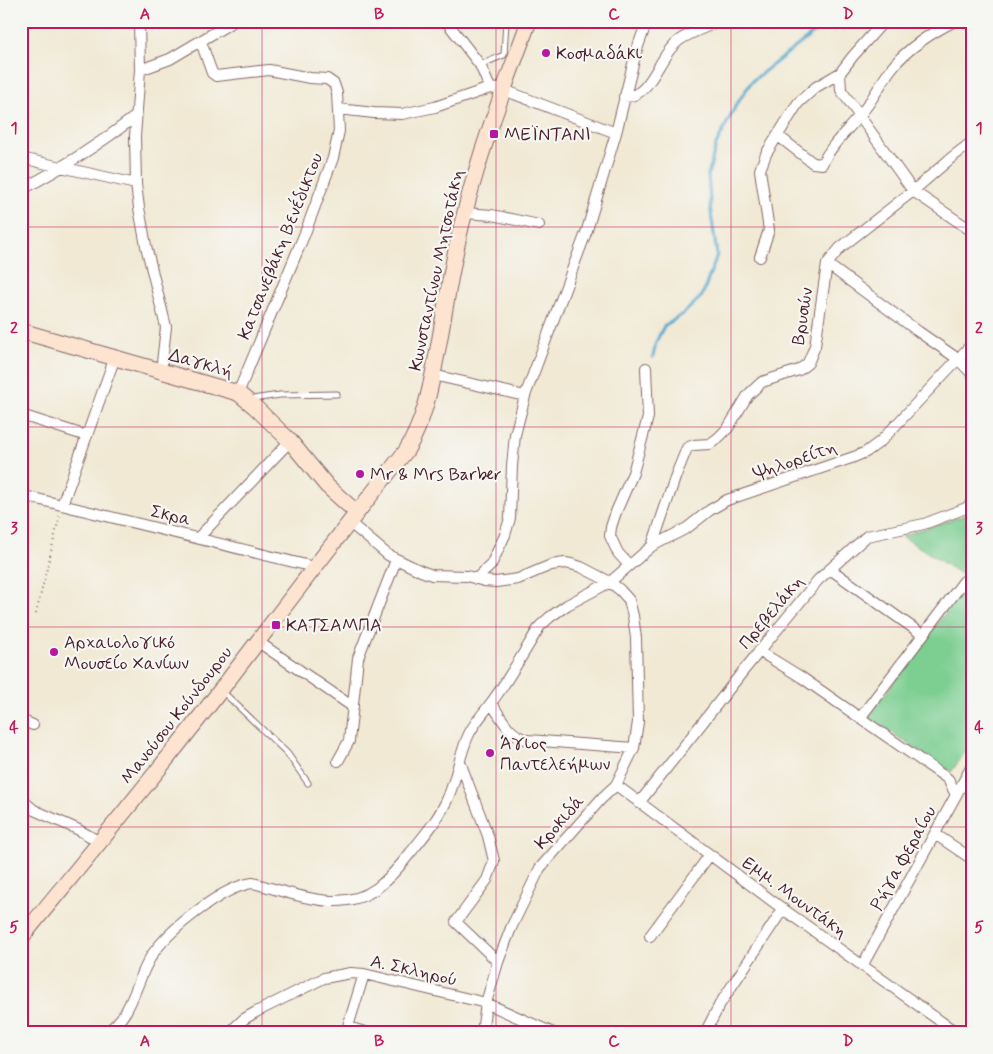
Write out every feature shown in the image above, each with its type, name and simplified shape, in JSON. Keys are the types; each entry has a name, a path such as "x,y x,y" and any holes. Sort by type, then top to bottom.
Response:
{"main road":[{"name":"Κωνσταντίνου Μητσοτάκη","path":"353,517 406,451 416,435 422,420 433,375 464,213 485,144 497,89 529,21"},
{"name":"Δαγκλή","path":"21,331 242,397 290,441 353,517"},
{"name":"Μανούσου Κούνδουρου","path":"21,938 221,690 353,517"}],"street":[{"path":"138,21 140,70 136,116 136,184 150,264 166,327 161,372"},
{"path":"140,70 170,60 234,21"},
{"path":"446,21 497,89 616,133"},
{"path":"476,579 491,565 505,535 510,518 514,435 524,396 587,230 616,133 636,52 647,21"},
{"path":"624,97 632,97 643,91 664,56 680,40 719,21"},
{"path":"760,257 769,230 760,170 766,154 798,103 816,87 840,73 884,21"},
{"path":"777,135 813,163 822,164 828,153 860,116 893,67 916,46 939,29 955,21"},
{"name":"Κατσανεβάκη Βενέδικτου","path":"201,42 214,75 220,77 237,73 269,70 310,78 327,79 334,84 338,109 339,131 333,158 242,397"},
{"path":"840,73 841,90 913,191 972,230"},
{"path":"338,109 402,114 435,107 497,89"},
{"path":"21,190 65,166 102,142 136,116"},
{"path":"972,142 840,248 828,264 958,359 972,374"},
{"path":"21,158 65,166 136,184"},
{"path":"464,213 539,225"},
{"name":"Βρυσών","path":"652,546 687,448 693,445 710,444 718,438 728,428 748,396 762,382 799,370 808,363 815,346 828,264"},
{"name":"Ψηλορείτη","path":"105,1033 127,1012 151,956 189,917 215,900 246,884 253,883 302,896 339,901 363,896 376,888 403,862 434,820 449,796 468,735 491,703 540,626 567,605 610,582 652,546 687,528 710,510 727,500 866,452 881,441 972,344"},
{"path":"62,506 115,358"},
{"path":"629,565 618,553 610,536 616,512 633,473 648,418 646,368"},
{"path":"433,375 524,396"},
{"path":"21,415 87,436"},
{"path":"198,538 290,441"},
{"name":"Σκρα","path":"21,495 314,568"},
{"name":"Πρεβελάκη","path":"639,803 759,651 818,580 830,569 867,536 924,524 966,508 972,503"},
{"name":"Κροκιδά","path":"353,517 396,560 432,575 467,576 496,582 518,579 551,565 565,563 581,567 610,582 629,600 636,638 638,722 634,748 616,785 602,798 540,868 511,928 498,962 486,1003 482,1033"},
{"path":"338,761 349,741 358,658 396,560"},
{"path":"830,569 923,634"},
{"path":"860,718 964,580"},
{"path":"257,641 353,707"},
{"path":"759,651 948,779 956,796"},
{"path":"491,703 509,731 518,737 528,740 634,748"},
{"path":"21,720 33,724"},
{"path":"460,762 488,836 494,861 487,880 456,922 498,962"},
{"name":"Ρήγα Φεραίου","path":"862,966 972,766"},
{"name":"Εμμ. Μουντάκη","path":"616,785 709,856 957,1033"},
{"path":"21,800 34,810 100,842"},
{"path":"935,834 972,858"},
{"path":"650,936 709,856"},
{"path":"705,1033 720,1004 783,909"},
{"name":"Α. Σκληρού","path":"229,1033 256,1012 324,978 351,973 364,974 486,1003 553,1033"},
{"path":"364,974 347,1030 368,1033"}],"lane":[{"path":"480,65 504,55 506,21"},
{"path":"242,397 280,394 337,394"},
{"path":"221,690 287,753 308,783"}],"path":[{"path":"36,614 62,506"}],"green space":[{"path":"972,513 972,743 951,772 868,717 970,580 902,536"}],"waterway":[{"path":"653,357 656,342 664,326 683,314 702,296 717,255 708,175 716,145 736,105 752,81 829,21"}],"place":[{"name":"Κοσμαδάκι","path":"546,53"},
{"name":"ΜΕΪΝΤΑΝΙ","path":"494,134"},
{"name":"Mr & Mrs Barber","path":"360,474"},
{"name":"ΚΑΤΣΑΜΠΑ","path":"276,625"},
{"name":"Αρχαιολογικό Μουσείο Χανίων","path":"54,652"},
{"name":"Άγιος Παντελεήμων","path":"490,753"}]}
